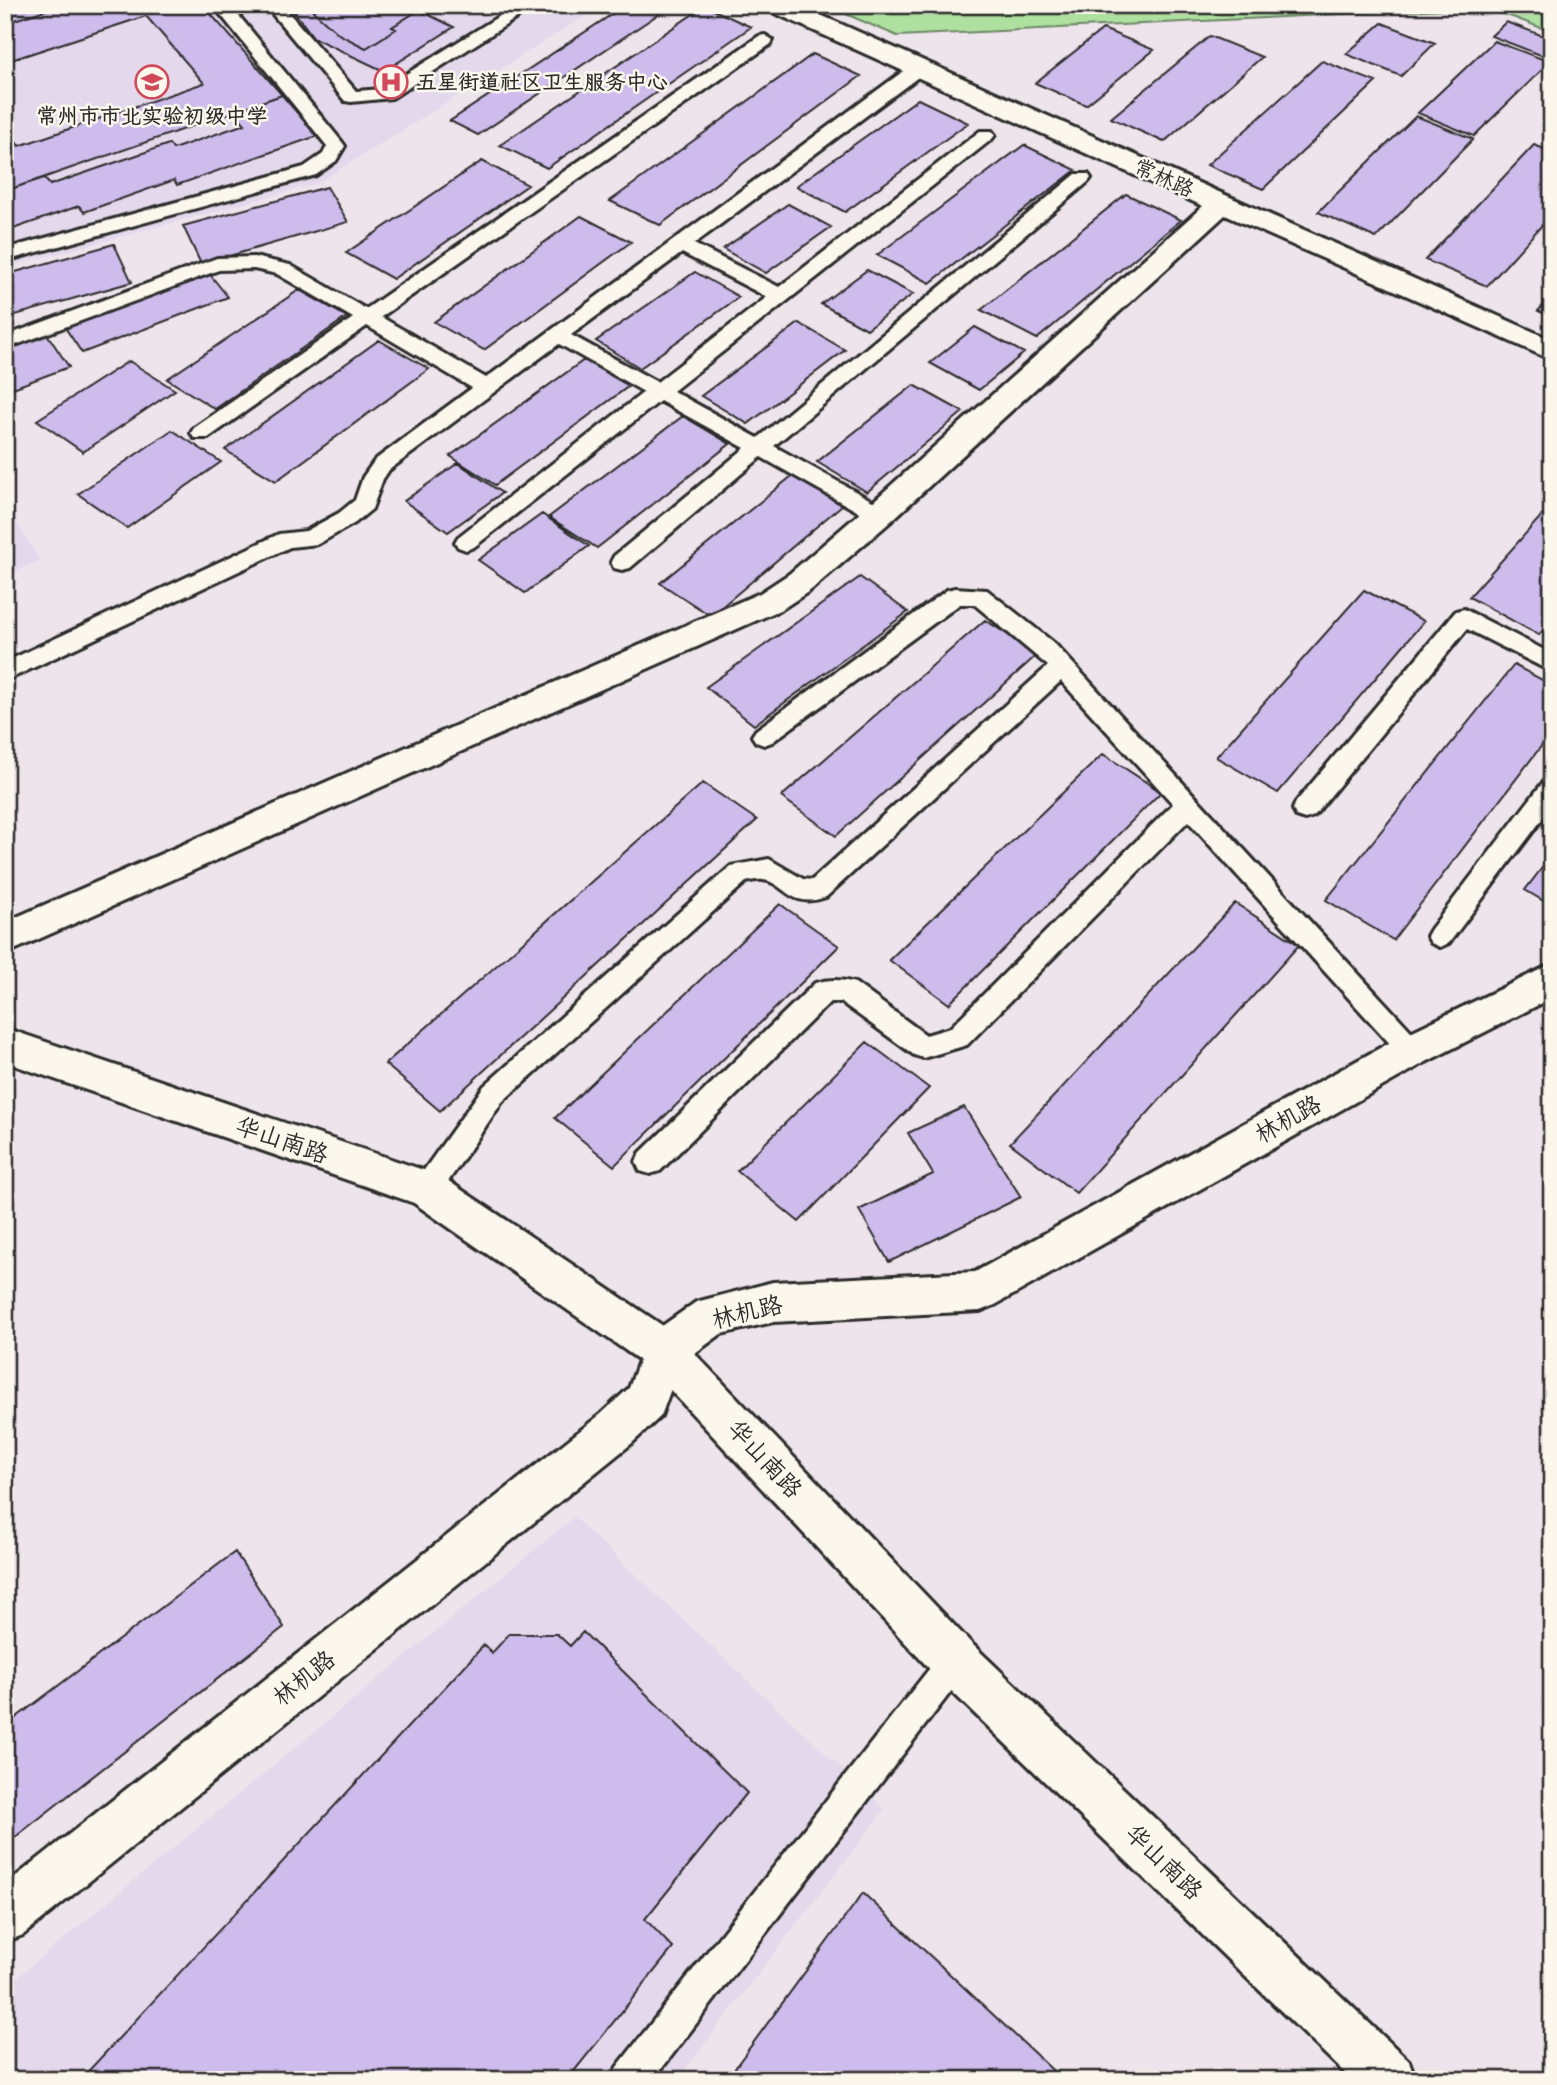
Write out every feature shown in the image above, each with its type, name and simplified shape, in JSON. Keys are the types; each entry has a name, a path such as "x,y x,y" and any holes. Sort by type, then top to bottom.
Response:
{"street":[{"name":"常林路","path":"777,5 1552,351"},
{"path":"5,939 771,601 800,582 879,514 1221,204"},
{"name":"林机路","path":"5,1916 616,1429 646,1401 663,1351 711,1316 773,1302 980,1291 1412,1050 1552,980"},
{"name":"华山南路","path":"5,1045 427,1189 663,1351 955,1661 1390,2080"}],"lane":[{"path":"5,255 310,171 330,157 336,146 221,5"},
{"path":"273,5 351,97 386,94 529,5"},
{"path":"201,433 765,40"},
{"path":"5,672 287,539 310,539 347,518 365,504 373,477 382,465 919,68"},
{"path":"466,542 986,135"},
{"path":"622,562 1082,178"},
{"path":"680,244 780,296"},
{"path":"5,343 217,264 254,263 282,269 486,387"},
{"path":"557,335 879,514"},
{"path":"764,736 954,596 979,596 1046,649 1412,1050"},
{"path":"1305,809 1464,617 1552,664"},
{"path":"427,1189 493,1094 740,873 769,869 798,889 817,890 1062,667"},
{"path":"1440,936 1552,788"},
{"path":"650,1162 824,992 846,991 923,1047 958,1037 1188,805"},
{"path":"630,2080 955,1661"}],"shaded area":[{"name":"常州市市北实验初级中学","path":"5,5 603,5 317,184 5,268"},
{"path":"5,501 40,561 5,576"},
{"path":"574,1517 885,1809 677,2080 5,2080 5,1987"}],"green space":[{"path":"825,5 1552,5 1552,32 1486,7 897,36"}],"building":[{"path":"5,5 61,5 5,23"},
{"path":"61,5 203,5 282,95 5,191 5,128 19,146 204,83 146,16 5,62 5,23"},
{"path":"289,5 323,5 313,11 340,35 366,48 419,10 454,27 384,71 314,38"},
{"path":"323,5 443,5 428,15 419,10 366,48 340,35 313,11"},
{"path":"626,5 672,5 478,135 450,121"},
{"path":"705,6 751,27 547,168 500,145"},
{"path":"1506,22 1552,39 1552,52 1546,57 1491,36"},
{"path":"1382,23 1435,43 1401,76 1346,54"},
{"path":"1103,29 1154,50 1086,105 1035,83"},
{"path":"1210,36 1262,57 1164,142 1111,118"},
{"path":"1494,41 1550,62 1474,136 1418,113"},
{"path":"813,54 861,76 660,225 610,201"},
{"path":"1322,61 1376,82 1263,189 1207,165"},
{"path":"282,95 317,136 177,185 174,180 84,212 79,206 13,229 5,218 5,191 44,178 50,185 169,144 173,149 245,124 234,111"},
{"path":"918,99 968,123 845,212 796,186"},
{"path":"1416,116 1473,139 1376,238 1318,212"},
{"path":"1024,145 1076,170 930,283 877,255"},
{"path":"1534,145 1552,152 1552,214 1487,286 1425,260"},
{"path":"482,161 528,185 393,279 346,253"},
{"path":"327,187 348,222 201,264 183,226"},
{"path":"1126,194 1181,220 1037,339 981,310"},
{"path":"788,204 831,227 766,273 723,249"},
{"path":"581,216 631,242 484,350 434,322"},
{"path":"114,244 132,282 5,318 5,275"},
{"path":"867,270 913,294 867,329 821,304"},
{"path":"208,272 228,297 82,353 64,326"},
{"path":"695,272 739,297 640,368 596,341"},
{"path":"299,290 347,317 215,409 167,379"},
{"path":"1552,296 1552,317 1538,311"},
{"path":"799,323 845,350 748,424 701,396"},
{"path":"975,327 1024,353 979,390 930,363"},
{"path":"47,334 69,367 5,391 5,349"},
{"path":"379,340 429,369 276,481 225,450"},
{"path":"584,360 629,386 495,485 450,456"},
{"path":"129,361 175,390 83,452 37,420"},
{"path":"914,385 963,412 867,492 817,462"},
{"path":"683,416 730,444 597,548 549,517"},
{"path":"172,430 221,462 127,528 78,494"},
{"path":"458,463 502,493 448,532 404,501"},
{"path":"792,476 842,505 711,616 660,583"},
{"path":"1552,504 1552,620 1539,635 1469,597"},
{"path":"542,514 589,546 525,593 478,560"},
{"path":"860,577 908,612 754,725 706,687"},
{"path":"1364,590 1424,621 1278,793 1216,757"},
{"path":"985,620 1038,654 836,836 781,797"},
{"path":"1514,665 1552,685 1552,732 1393,940 1326,900"},
{"path":"1103,754 1161,792 949,1004 889,960"},
{"path":"703,783 757,820 440,1111 385,1064"},
{"path":"1552,855 1552,906 1525,890"},
{"path":"1235,903 1299,945 1076,1193 1010,1143"},
{"path":"780,904 839,946 614,1166 555,1118"},
{"path":"867,1042 929,1088 799,1222 737,1171"},
{"path":"964,1107 1021,1197 889,1262 859,1210 933,1174 908,1133"},
{"path":"235,1552 284,1627 5,1845 5,1726"},
{"path":"583,1632 747,1793 645,1919 673,1948 567,2080 80,2080 484,1645 492,1653 509,1634 557,1634 570,1646"},
{"path":"863,1893 1063,2080 726,2080"}],"place":[{"name":"常州市市北实验初级中学","path":"152,82"},
{"name":"五星街道社区卫生服务中心","path":"391,82"}]}
